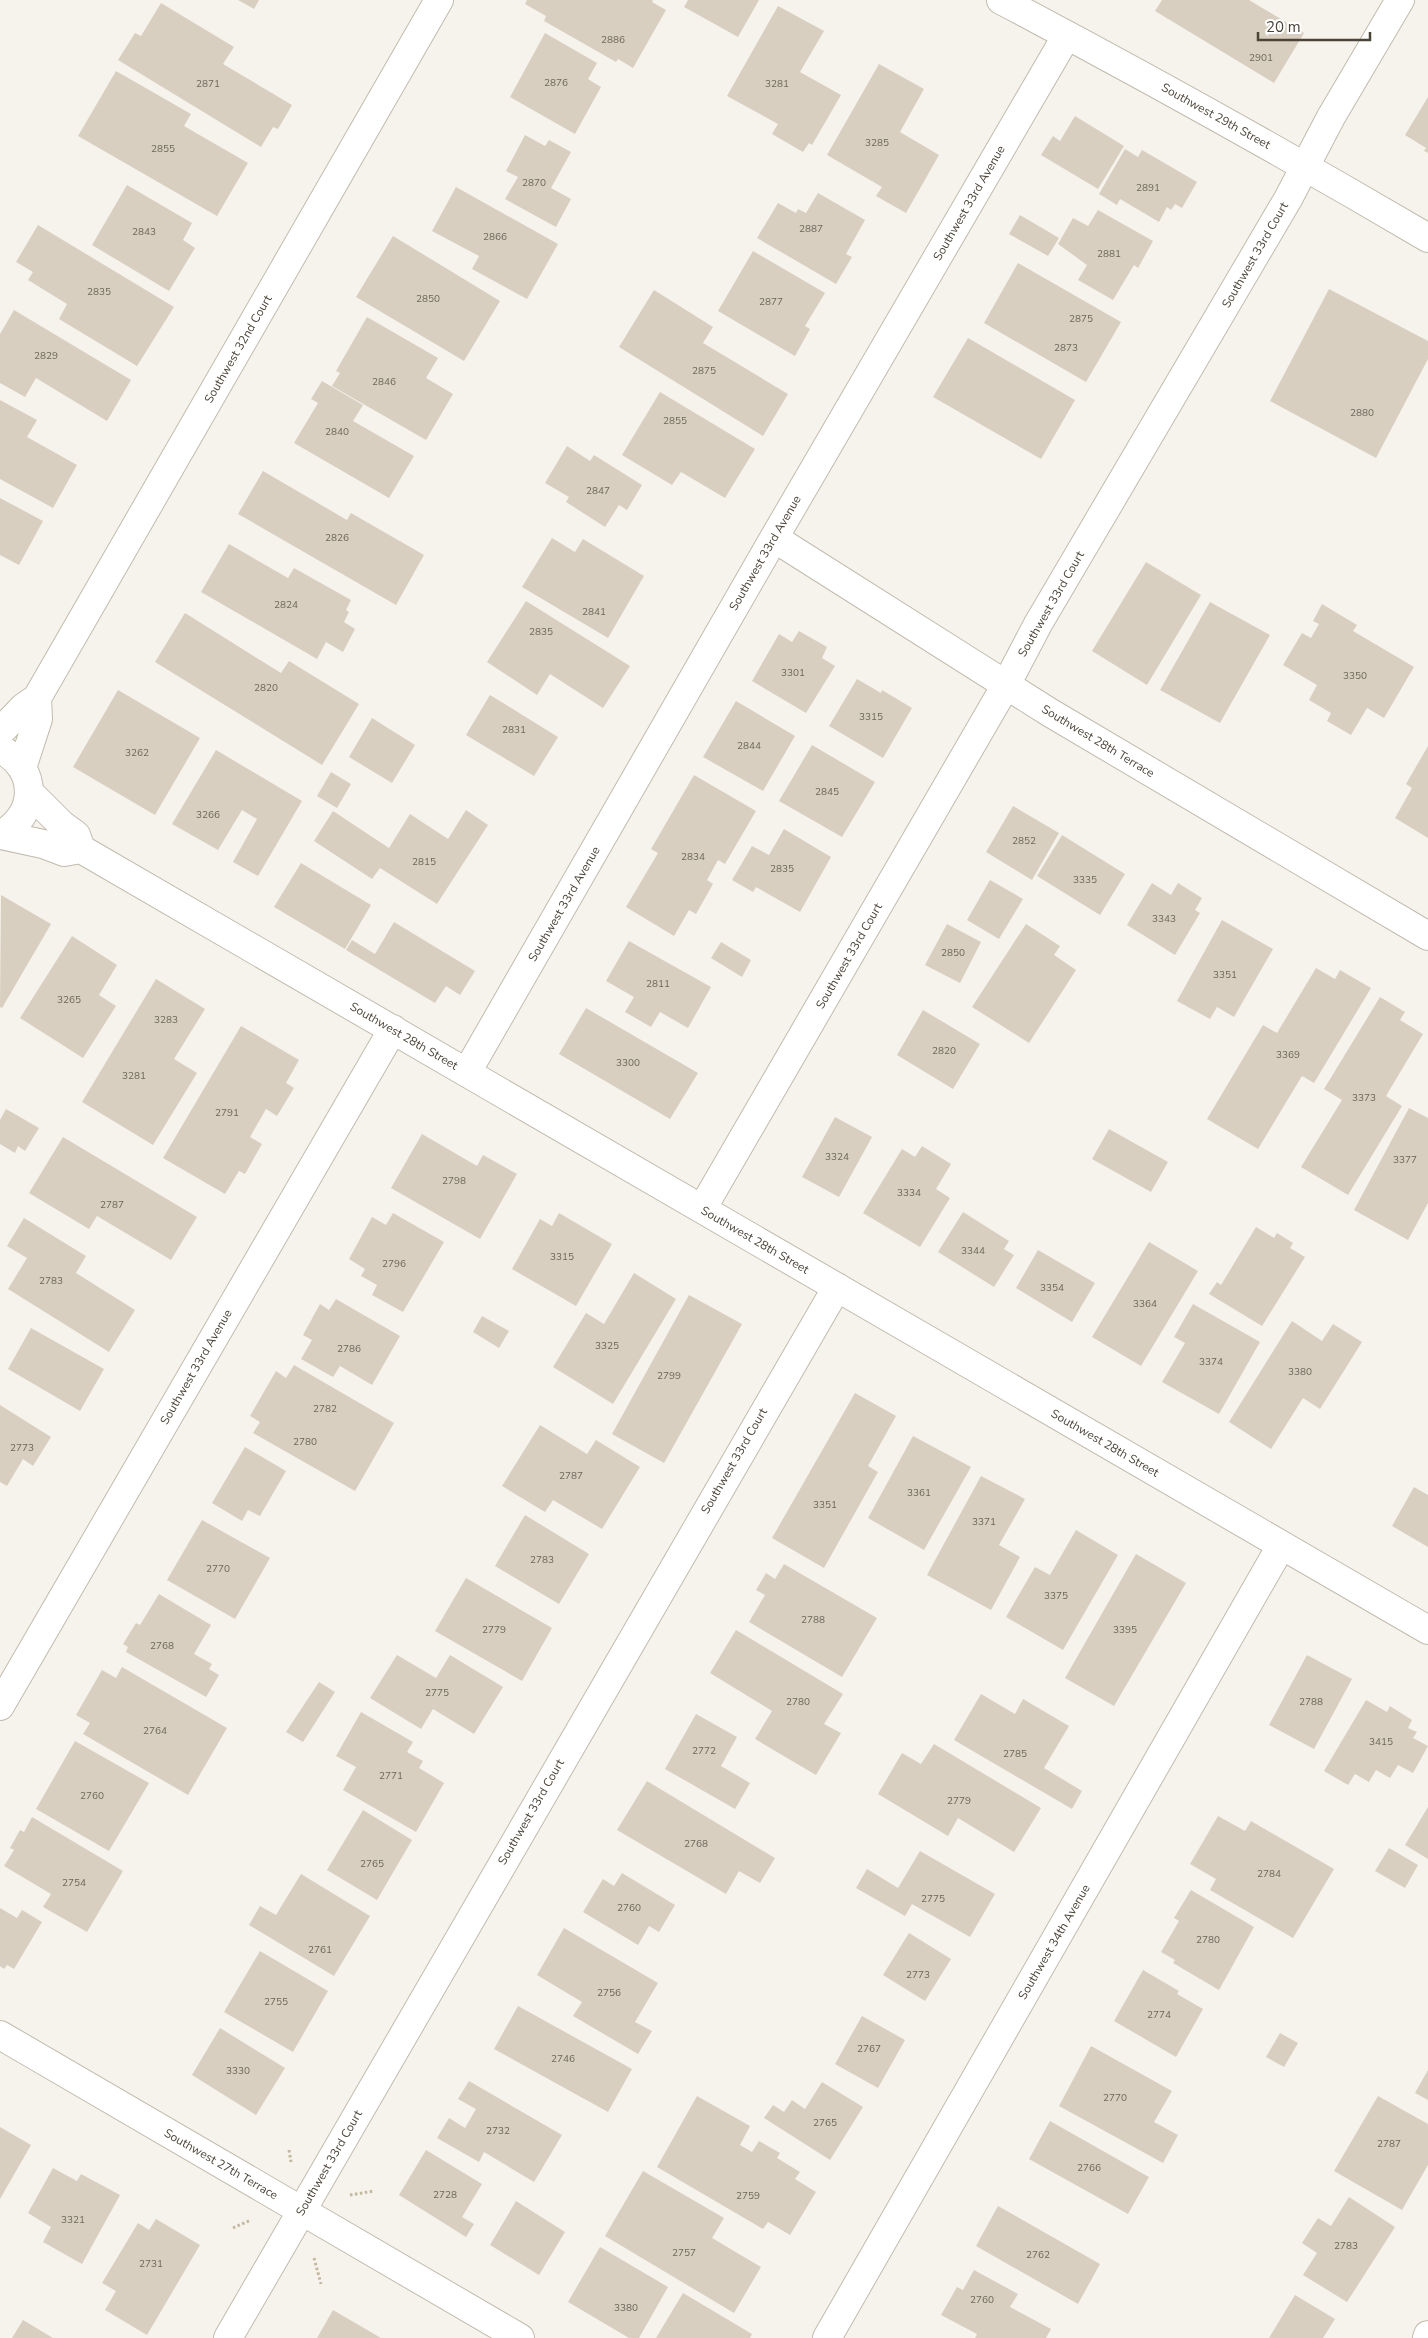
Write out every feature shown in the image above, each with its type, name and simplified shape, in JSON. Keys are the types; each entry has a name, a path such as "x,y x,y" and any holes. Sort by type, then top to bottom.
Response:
{"street":[{"name":"Southwest 32nd Court","path":"0,732 24,707 36,698 439,0"},
{"name":"Southwest 29th Street","path":"1001,0 1306,166 1428,238"},
{"name":"Southwest 33rd Court","path":"702,1209 1006,685 1038,624 1306,166 1331,117 1400,0"},
{"name":"Southwest 33rd Avenue","path":"467,1072 774,538 1067,35"},
{"name":"Southwest 28th Terrace","path":"774,538 1006,685 1428,936"},
{"path":"1,835 13,827 22,817 28,805 26,780 38,720 36,698"},
{"name":"Southwest 28th Street","path":"0,750 14,757 26,780 61,824 76,835 81,849 1428,1630"},
{"path":"1,835 43,844 64,852 81,849"},
{"name":"Southwest 33rd Avenue","path":"0,1706 393,1029"},
{"name":"Southwest 33rd Court","path":"228,2338 837,1287"},
{"name":"Southwest 34th Avenue","path":"826,2338 1282,1546"},
{"name":"Southwest 27th Terrace","path":"0,2035 520,2338"}],"path":[{"path":"289,2150 292,2165"},
{"path":"350,2195 374,2191"},
{"path":"233,2228 254,2219"},
{"path":"314,2258 321,2284"}],"building":[{"path":"238,0 259,0 254,9"},
{"path":"527,0 653,0 652,2 666,10 633,68 618,59 616,62 544,21 546,16 525,4"},
{"path":"688,0 759,0 738,37 684,7"},
{"path":"1162,0 1249,0 1304,33 1274,83 1155,11"},
{"path":"161,3 234,47 223,64 292,105 278,129 273,127 261,147 118,60 135,33 141,36"},
{"path":"778,6 824,31 800,72 841,95 812,145 809,143 803,152 772,134 778,124 727,96"},
{"path":"545,33 597,63 588,79 601,87 575,134 510,97"},
{"path":"879,64 924,89 900,132 939,155 906,213 876,196 882,187 827,155"},
{"path":"116,71 191,114 184,126 248,163 217,216 78,136"},
{"path":"1428,97 1428,153 1424,151 1426,148 1405,135"},
{"path":"1075,116 1124,146 1098,189 1041,155 1053,136 1060,141"},
{"path":"525,135 545,146 549,140 571,152 551,188 571,199 556,227 505,199 518,177 506,171"},
{"path":"1125,149 1138,157 1142,150 1197,182 1182,208 1175,204 1171,210 1167,207 1159,222 1120,199 1117,205 1099,194"},
{"path":"127,185 192,223 183,240 195,248 169,291 92,245"},
{"path":"456,187 558,244 527,299 472,269 479,256 432,231"},
{"path":"818,193 865,220 846,254 852,257 836,284 757,238 778,203 796,213 798,209 806,213"},
{"path":"1098,210 1153,241 1138,268 1134,265 1113,300 1078,280 1087,265 1058,244 1073,218 1088,226"},
{"path":"1020,215 1059,238 1048,256 1009,234"},
{"path":"38,225 174,307 137,366 59,319 67,304 28,280 33,272 16,262"},
{"path":"393,236 500,301 464,361 356,297"},
{"path":"753,251 825,293 805,326 810,329 795,356 718,311"},
{"path":"1018,263 1121,322 1086,382 984,323"},
{"path":"1329,289 1428,341 1428,359 1376,458 1270,401"},
{"path":"654,290 713,327 703,343 788,394 763,436 619,347"},
{"path":"14,310 131,380 107,421 36,378 25,397 0,383 0,334"},
{"path":"367,317 438,358 426,378 453,394 426,440 332,386 340,373 336,371"},
{"path":"968,338 1075,400 1041,459 933,397"},
{"path":"322,381 363,405 353,421 414,456 389,498 294,443 318,403 311,399"},
{"path":"660,392 755,449 725,498 681,472 672,485 622,455"},
{"path":"0,400 37,420 27,437 77,465 53,508 0,479"},
{"path":"567,446 590,461 594,455 642,485 627,510 619,505 605,527 566,502 569,497 545,483"},
{"path":"263,471 347,520 351,513 424,555 396,605 238,514"},
{"path":"0,498 43,521 19,565 0,555"},
{"path":"552,538 575,552 583,539 644,576 608,638 522,587"},
{"path":"229,544 288,578 294,568 351,600 346,610 349,612 344,622 355,629 343,652 326,642 317,659 201,592"},
{"path":"1146,562 1201,595 1147,685 1092,651"},
{"path":"526,601 630,666 603,708 550,674 537,695 487,662"},
{"path":"1210,602 1270,635 1220,723 1160,690"},
{"path":"1322,604 1357,625 1353,631 1414,667 1384,718 1367,708 1351,735 1327,721 1331,713 1309,700 1317,685 1283,665 1302,633 1311,638 1319,624 1313,621"},
{"path":"185,613 281,673 289,661 359,704 322,765 155,662"},
{"path":"799,631 827,647 822,658 835,666 806,713 752,681 779,634 792,642"},
{"path":"857,679 881,693 882,690 912,708 883,758 829,726"},
{"path":"118,690 200,738 155,815 73,767"},
{"path":"490,695 558,737 534,776 466,735"},
{"path":"736,701 795,736 763,791 703,757"},
{"path":"372,718 415,745 392,783 349,757"},
{"path":"812,745 875,782 842,837 779,801"},
{"path":"1428,746 1428,838 1395,818 1412,788 1406,784"},
{"path":"216,750 302,801 258,876 233,862 257,819 242,810 218,850 172,824"},
{"path":"331,772 351,784 337,808 317,796"},
{"path":"694,775 756,811 725,864 718,860 707,880 713,884 696,914 689,910 674,936 626,907 658,853 651,849"},
{"path":"1013,806 1059,833 1032,880 986,852"},
{"path":"466,810 488,825 437,904 380,868 372,879 314,841 333,811 389,848 410,814 448,839"},
{"path":"784,829 831,857 800,912 756,887 753,892 732,880 752,846 769,855"},
{"path":"1062,835 1125,874 1100,915 1037,876"},
{"path":"301,863 371,905 345,949 274,907"},
{"path":"990,880 1023,899 999,939 967,920"},
{"path":"1152,883 1171,895 1178,883 1202,898 1195,910 1200,913 1175,955 1127,925"},
{"path":"1,895 51,924 2,1008 0,1007"},
{"path":"1222,920 1273,949 1234,1017 1217,1007 1210,1019 1177,1001"},
{"path":"394,922 475,971 460,995 446,986 435,1003 346,950 352,940 375,954"},
{"path":"947,924 981,942 960,983 925,965"},
{"path":"1026,924 1060,946 1054,955 1076,970 1029,1043 972,1007"},
{"path":"72,936 117,965 99,995 116,1006 83,1058 20,1018"},
{"path":"629,941 711,987 688,1028 660,1012 651,1027 625,1012 634,997 606,981"},
{"path":"721,942 751,960 742,977 711,958"},
{"path":"1316,968 1335,979 1340,970 1371,988 1314,1083 1302,1076 1258,1149 1207,1119 1263,1025 1277,1033"},
{"path":"156,979 205,1009 174,1059 197,1073 153,1145 82,1102"},
{"path":"1380,997 1405,1012 1400,1020 1423,1034 1386,1096 1402,1106 1348,1195 1301,1167 1342,1100 1324,1089"},
{"path":"586,1008 698,1073 670,1119 559,1054"},
{"path":"923,1010 980,1044 953,1089 897,1055"},
{"path":"241,1026 299,1060 286,1083 294,1088 277,1116 266,1109 250,1137 262,1144 245,1174 239,1171 225,1194 163,1158"},
{"path":"1409,1108 1428,1118 1428,1203 1408,1240 1354,1210"},
{"path":"6,1109 39,1128 25,1151 18,1146 15,1153 0,1144 0,1120"},
{"path":"835,1117 872,1137 839,1197 802,1177"},
{"path":"1109,1129 1168,1162 1151,1192 1092,1159"},
{"path":"422,1134 477,1166 483,1155 517,1174 480,1239 391,1188"},
{"path":"63,1137 197,1217 171,1260 97,1216 89,1229 29,1193"},
{"path":"922,1146 951,1164 936,1189 950,1198 920,1247 863,1213 902,1149 915,1157"},
{"path":"963,1212 1009,1241 1004,1249 1014,1255 994,1287 938,1252"},
{"path":"393,1213 444,1242 403,1312 372,1295 377,1285 361,1276 365,1269 349,1259 372,1217 386,1225"},
{"path":"559,1213 612,1244 576,1306 512,1269 540,1219 552,1226"},
{"path":"24,1218 86,1256 76,1273 135,1310 109,1352 8,1289 27,1258 7,1246"},
{"path":"1256,1227 1274,1238 1277,1233 1293,1243 1290,1248 1305,1257 1262,1326 1209,1294 1217,1282 1221,1285"},
{"path":"1149,1242 1198,1271 1141,1366 1092,1337"},
{"path":"1038,1250 1095,1283 1072,1322 1016,1288"},
{"path":"634,1273 676,1299 613,1404 553,1367 586,1313 604,1324"},
{"path":"689,1295 742,1324 664,1463 612,1434"},
{"path":"336,1299 400,1336 372,1385 340,1366 333,1377 301,1359 312,1340 303,1335 320,1304 329,1310"},
{"path":"1193,1304 1260,1342 1219,1414 1162,1382 1185,1343 1174,1337"},
{"path":"482,1316 509,1331 499,1348 473,1332"},
{"path":"1292,1321 1322,1341 1333,1324 1362,1342 1320,1409 1303,1398 1271,1449 1229,1422"},
{"path":"31,1328 104,1369 80,1411 8,1369"},
{"path":"294,1365 394,1423 355,1491 253,1433 260,1422 250,1416 276,1371 286,1378"},
{"path":"855,1393 896,1416 868,1466 878,1472 824,1568 772,1538"},
{"path":"0,1405 51,1437 33,1466 23,1459 7,1486 0,1482"},
{"path":"540,1425 587,1454 596,1440 640,1467 602,1529 553,1500 545,1512 502,1486"},
{"path":"913,1436 971,1467 924,1550 868,1518"},
{"path":"245,1447 286,1471 260,1516 248,1510 242,1521 212,1503"},
{"path":"981,1476 1025,1499 999,1545 1020,1557 991,1610 927,1575"},
{"path":"1414,1487 1428,1495 1428,1547 1392,1526"},
{"path":"525,1515 589,1554 559,1604 495,1566"},
{"path":"202,1520 270,1558 235,1619 167,1580"},
{"path":"1076,1530 1118,1555 1063,1650 1006,1617 1035,1567 1050,1575"},
{"path":"1136,1554 1186,1583 1114,1706 1065,1678"},
{"path":"784,1564 877,1618 842,1677 749,1622 765,1595 756,1590 766,1573 775,1579"},
{"path":"466,1578 552,1628 522,1681 435,1631"},
{"path":"159,1594 211,1625 194,1654 212,1664 209,1669 219,1675 206,1697 126,1652 128,1647 123,1644 136,1623 140,1625"},
{"path":"736,1630 843,1694 824,1724 841,1733 816,1775 755,1739 772,1711 710,1673"},
{"path":"397,1655 436,1678 450,1655 503,1687 474,1734 433,1709 421,1729 370,1698"},
{"path":"1307,1655 1352,1679 1314,1749 1269,1725"},
{"path":"122,1667 227,1728 188,1795 83,1734 90,1723 76,1715 102,1670 116,1678"},
{"path":"319,1682 335,1692 303,1742 286,1732"},
{"path":"981,1694 1015,1714 1023,1699 1069,1726 1044,1768 1082,1791 1072,1809 954,1740"},
{"path":"1366,1700 1387,1712 1390,1706 1412,1720 1408,1728 1417,1732 1413,1738 1428,1746 1413,1773 1398,1765 1390,1778 1376,1770 1369,1782 1355,1774 1348,1785 1324,1771"},
{"path":"361,1712 413,1742 407,1752 423,1761 419,1768 444,1783 416,1832 343,1790 356,1767 336,1756"},
{"path":"696,1714 737,1737 721,1766 750,1783 735,1809 665,1769"},
{"path":"75,1741 149,1783 109,1851 36,1809"},
{"path":"934,1744 1041,1808 1014,1852 958,1818 948,1836 878,1794 902,1753 921,1764"},
{"path":"647,1781 775,1858 760,1883 739,1871 726,1894 617,1830"},
{"path":"1428,1807 1428,1859 1405,1845"},
{"path":"363,1810 412,1840 377,1900 327,1870"},
{"path":"1218,1816 1245,1831 1251,1821 1334,1869 1293,1938 1210,1890 1216,1879 1190,1864"},
{"path":"32,1817 123,1871 87,1932 43,1907 51,1894 4,1866 14,1850 10,1848 20,1830 24,1832"},
{"path":"1389,1848 1418,1865 1405,1888 1375,1871"},
{"path":"920,1851 995,1894 970,1937 912,1904 905,1916 856,1888 867,1869 898,1888"},
{"path":"622,1873 675,1905 659,1932 649,1926 638,1945 583,1912 603,1879 614,1886"},
{"path":"301,1874 370,1916 334,1976 249,1925 260,1906 276,1915"},
{"path":"1191,1890 1254,1927 1219,1990 1173,1963 1175,1960 1161,1952 1179,1921 1174,1918"},
{"path":"0,1908 17,1918 22,1910 42,1922 14,1969 7,1965 4,1969 0,1966"},
{"path":"564,1928 658,1983 635,2022 652,2031 638,2054 573,2016 582,2002 537,1975"},
{"path":"909,1933 951,1959 925,2001 883,1975"},
{"path":"260,1951 328,1991 293,2052 224,2012"},
{"path":"1143,1970 1179,1991 1177,1994 1203,2009 1176,2057 1114,2021"},
{"path":"518,2006 632,2069 608,2112 494,2049"},
{"path":"862,2016 905,2040 878,2088 835,2064"},
{"path":"220,2028 285,2068 256,2115 192,2075"},
{"path":"1280,2033 1298,2043 1284,2067 1266,2057"},
{"path":"1091,2046 1172,2091 1154,2122 1178,2135 1163,2163 1059,2106"},
{"path":"1428,2070 1428,2100 1415,2093"},
{"path":"469,2081 562,2135 534,2182 484,2152 479,2162 437,2138 449,2118 465,2128 476,2109 458,2099"},
{"path":"822,2082 863,2107 830,2160 764,2118 773,2105 784,2112 792,2100 805,2109"},
{"path":"697,2096 750,2126 740,2145 752,2152 759,2141 780,2153 777,2158 800,2172 795,2179 816,2192 790,2235 768,2222 763,2229 657,2167"},
{"path":"1378,2096 1428,2124 1428,2165 1402,2210 1334,2171"},
{"path":"1050,2121 1149,2177 1128,2214 1029,2159"},
{"path":"0,2127 31,2145 0,2199"},
{"path":"426,2150 482,2184 462,2217 474,2224 466,2237 399,2195"},
{"path":"53,2168 77,2181 81,2174 120,2195 82,2264 43,2242 51,2227 28,2213"},
{"path":"643,2171 724,2218 712,2238 761,2267 734,2313 605,2236"},
{"path":"1349,2197 1395,2227 1347,2302 1303,2275 1317,2253 1302,2243 1318,2218 1331,2226"},
{"path":"516,2201 565,2232 539,2275 490,2245"},
{"path":"998,2206 1100,2264 1078,2304 976,2246"},
{"path":"156,2219 200,2245 147,2335 105,2310 116,2291 102,2283 138,2223 149,2230"},
{"path":"600,2247 668,2287 639,2338 629,2338 568,2302"},
{"path":"974,2270 1018,2294 1010,2307 1051,2329 1046,2338 975,2338 977,2334 941,2315 957,2287 963,2290"},
{"path":"683,2293 752,2334 750,2338 656,2338"},
{"path":"1295,2295 1335,2319 1323,2338 1269,2338"},
{"path":"333,2310 381,2338 317,2338"},
{"path":"23,2320 53,2338 12,2338"}]}
